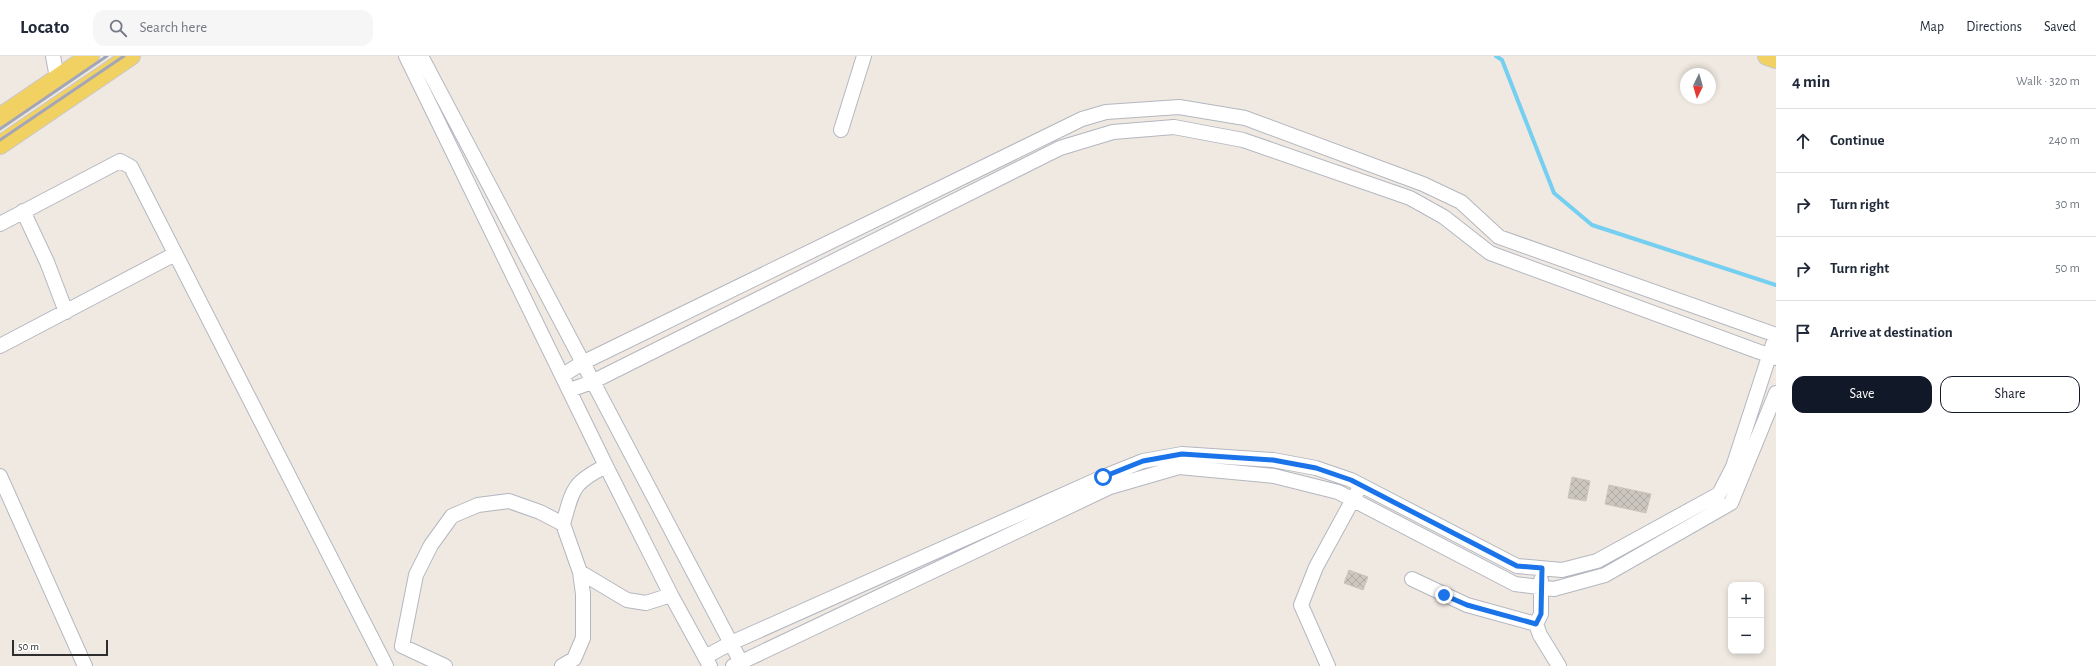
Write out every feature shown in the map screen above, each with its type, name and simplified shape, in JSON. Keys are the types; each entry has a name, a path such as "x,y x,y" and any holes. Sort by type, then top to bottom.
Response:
{"main road":[{"path":"0,117 90,56"},
{"path":"0,145 131,56"},
{"path":"1767,56 1776,59"}],"street":[{"path":"53,56 58,78"},
{"path":"841,130 864,56"},
{"path":"416,57 582,363 731,643 739,665 1050,514 1110,487 1179,467 1274,476 1338,492 1515,584 1554,589 1605,575 1731,503 1776,393"},
{"path":"416,57 563,375 606,466 671,595 708,662 731,643 1103,477 1143,461 1182,454 1273,460 1316,468 1362,485 1517,566 1562,570 1597,561 1719,494 1734,467 1772,357 1776,335 1499,237 1461,202 1423,184 1245,118 1179,106 1106,112 1082,119 582,363 563,375"},
{"path":"570,390 592,382 1060,148 1113,132 1174,126 1243,140 1410,198 1444,217 1490,253 1772,357"},
{"path":"0,224 120,161 130,167 386,666"},
{"path":"23,211 47,262 66,312"},
{"path":"0,346 175,254"},
{"path":"562,666 574,659 583,638 584,594 580,572 563,524 572,492 585,477 606,466"},
{"path":"0,476 85,666"},
{"path":"1328,666 1301,605 1316,567 1352,499 1362,485"},
{"path":"445,666 402,646 416,575 431,545 452,516 478,505 509,501 540,512 563,524"},
{"path":"1542,568 1541,614 1536,624 1540,635 1559,666"},
{"path":"580,572 627,600 646,603 671,595"},
{"path":"1412,579 1467,605 1536,624"}],"building":[{"path":"1572,477 1590,481 1586,501 1568,498"},
{"path":"1609,485 1651,494 1646,513 1605,504"},
{"path":"1349,570 1368,577 1363,590 1344,583"}],"waterway":[{"path":"1496,56 1502,60 1554,193 1592,225 1776,285"}],"railway":[{"path":"0,129 107,56"},
{"path":"0,140 124,56"}],"route":[{"path":"1103,477 1143,461 1182,454 1273,460 1316,468 1351,480 1517,566 1542,568 1541,614 1536,624 1498,615 1467,605 1444,595"}]}
